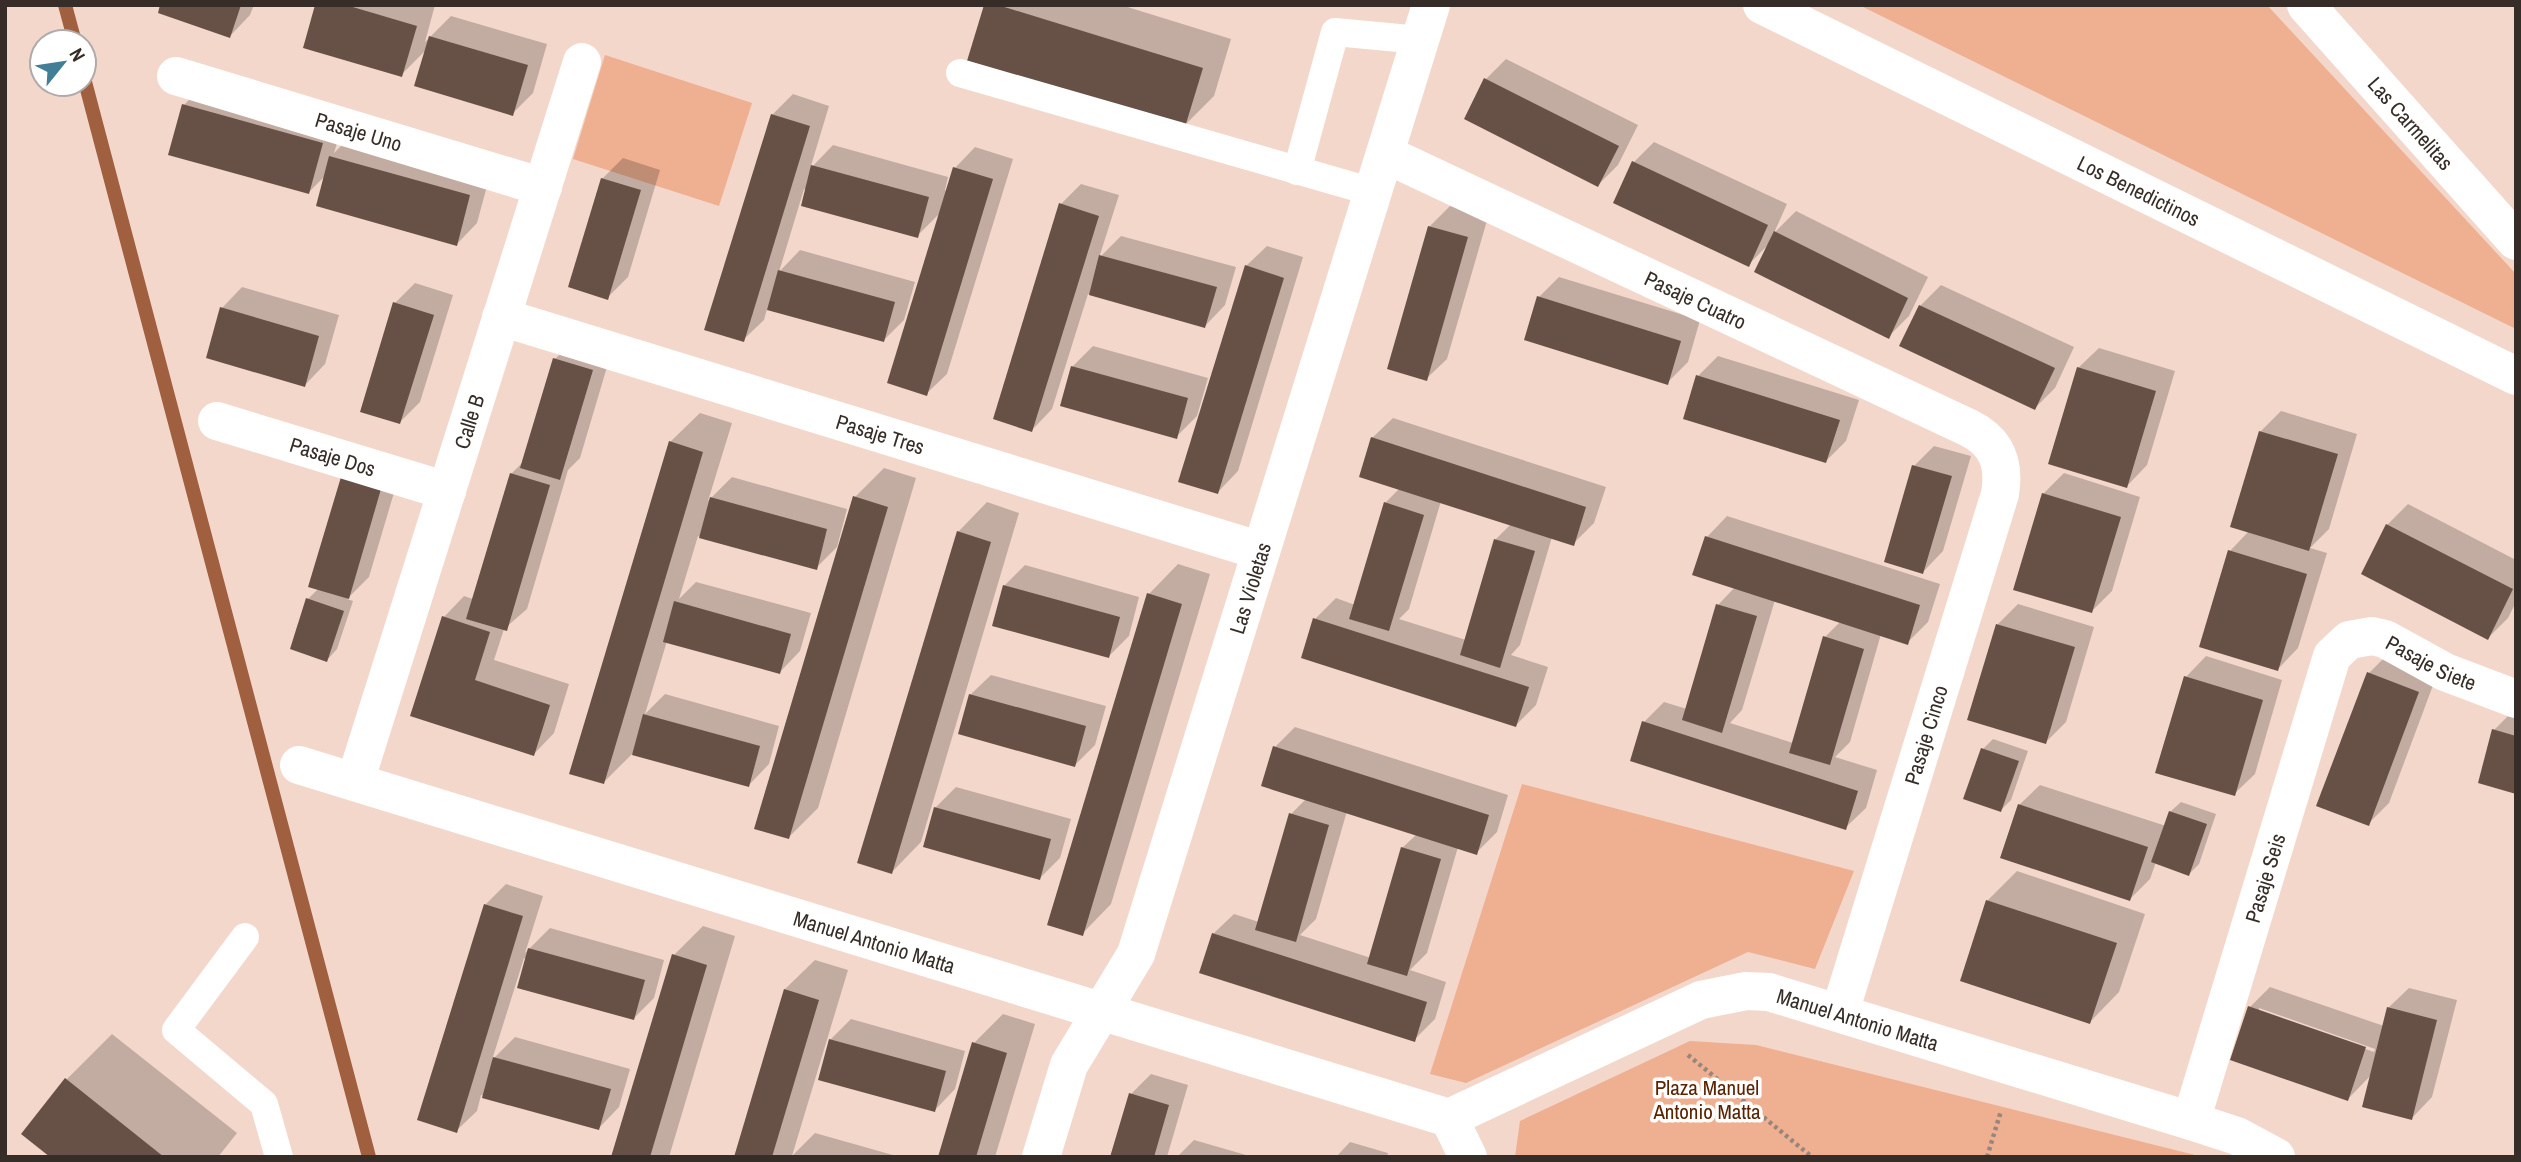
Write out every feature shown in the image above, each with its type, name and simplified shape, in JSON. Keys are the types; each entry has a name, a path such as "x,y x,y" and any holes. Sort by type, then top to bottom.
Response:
{"street":[{"name":"Los Benedictinos","path":"1762,5 2516,376"},
{"name":"Las Carmelitas","path":"2306,5 2516,241"},
{"name":"Las Violetas","path":"1041,1157 1069,1065 1136,954 1425,23"},
{"name":"Calle B","path":"355,782 582,61"},
{"name":"Pasaje Uno","path":"176,76 543,187"},
{"name":"Pasaje Cuatro","path":"1385,153 1969,428 1987,439 1999,457"},
{"name":"Pasaje Tres","path":"501,317 1261,551"},
{"name":"Pasaje Dos","path":"217,421 447,491"},
{"name":"Pasaje Cinco","path":"1840,1012 2000,494 2003,475 1999,457"},
{"name":"Pasaje Siete","path":"2348,640 2372,636 2385,639 2445,672 2516,699"},
{"name":"Pasaje Seis","path":"2191,1121 2328,667 2332,656 2348,640"},
{"name":"Manuel Antonio Matta","path":"299,765 1449,1118 1701,1000 1746,991 1769,992 2191,1121 2237,1136 2276,1157"},
{"path":"1449,1118 1468,1157"}],"lane":[{"path":"1297,171 1335,32 1425,23"},
{"path":"960,73 1373,192"},
{"path":"245,937 176,1030 264,1104 279,1157"}],"path":[{"path":"1650,1023 1812,1157"}],"green space":[{"path":"1859,5 2267,5 2516,274 2516,329"},
{"path":"605,55 752,103 719,206 573,159"},
{"path":"1522,784 1854,871 1815,969 1748,952 1466,1083 1430,1074"},
{"name":"Plaza Manuel Antonio Matta","path":"1690,1041 1756,1045 2203,1157 1515,1157 1520,1121"}],"building":[{"path":"160,5 241,5 230,38 158,13"},
{"path":"315,5 346,5 417,26 402,77 303,48"},
{"path":"984,5 998,5 1203,68 1185,127 967,61"},
{"path":"429,36 528,65 513,116 414,86"},
{"path":"1484,78 1619,146 1598,187 1464,119"},
{"path":"182,104 323,143 309,194 168,155"},
{"path":"771,114 810,126 744,342 704,330"},
{"path":"329,156 470,195 457,246 316,206"},
{"path":"1632,161 1768,225 1749,267 1613,203"},
{"path":"811,165 929,197 918,238 801,206"},
{"path":"953,167 993,179 927,396 887,383"},
{"path":"601,178 641,190 608,300 568,287"},
{"path":"1059,203 1099,216 1032,432 993,419"},
{"path":"1428,226 1468,237 1427,381 1387,369"},
{"path":"1774,231 1908,298 1889,339 1754,272"},
{"path":"1099,255 1217,287 1205,328 1089,295"},
{"path":"1245,265 1284,278 1218,494 1178,482"},
{"path":"778,270 895,302 884,342 767,310"},
{"path":"1537,296 1681,341 1668,385 1524,340"},
{"path":"393,302 434,315 400,424 360,412"},
{"path":"1919,305 2055,368 2035,410 1899,346"},
{"path":"220,307 319,336 305,387 206,358"},
{"path":"553,358 593,370 560,480 520,468"},
{"path":"1071,366 1188,398 1177,439 1060,406"},
{"path":"2077,367 2156,391 2127,488 2048,464"},
{"path":"1696,375 1840,420 1826,463 1683,419"},
{"path":"2259,431 2338,454 2309,551 2230,527"},
{"path":"1371,437 1586,507 1574,546 1359,477"},
{"path":"669,441 703,452 604,784 569,774"},
{"path":"1912,465 1952,476 1923,574 1884,562"},
{"path":"510,473 550,485 507,631 466,619"},
{"path":"341,477 381,489 349,599 308,587"},
{"path":"2042,493 2121,517 2092,613 2013,590"},
{"path":"853,496 888,507 789,839 754,829"},
{"path":"710,497 827,529 817,570 699,538"},
{"path":"1384,502 1424,515 1389,631 1349,619"},
{"path":"2386,524 2513,589 2488,640 2361,574"},
{"path":"957,531 991,542 892,874 857,863"},
{"path":"1705,536 1920,605 1908,645 1692,575"},
{"path":"1494,539 1535,551 1500,668 1460,655"},
{"path":"2228,550 2307,574 2278,671 2199,647"},
{"path":"1003,585 1120,617 1109,658 992,626"},
{"path":"1147,593 1182,604 1083,936 1047,925"},
{"path":"306,598 344,611 327,662 290,649"},
{"path":"674,601 791,634 780,674 663,642"},
{"path":"1716,604 1757,616 1722,733 1682,720"},
{"path":"442,616 490,632 475,680 550,705 534,756 410,716"},
{"path":"1313,618 1529,687 1516,727 1301,658"},
{"path":"1996,624 2075,647 2046,744 1967,720"},
{"path":"1823,636 1864,649 1830,765 1789,753"},
{"path":"2367,672 2419,692 2369,826 2316,806"},
{"path":"2184,676 2263,700 2235,796 2155,773"},
{"path":"969,694 1086,726 1075,767 958,734"},
{"path":"643,714 760,746 749,787 632,755"},
{"path":"1642,721 1858,791 1846,830 1630,761"},
{"path":"2492,729 2516,736 2516,794 2478,783"},
{"path":"1273,746 1489,815 1477,855 1261,786"},
{"path":"1981,748 2019,761 2001,812 1963,799"},
{"path":"2018,804 2148,847 2130,901 2000,858"},
{"path":"934,807 1051,839 1040,880 923,847"},
{"path":"2169,811 2207,824 2189,876 2151,862"},
{"path":"1289,813 1329,825 1296,942 1255,930"},
{"path":"1401,847 1441,859 1407,976 1367,964"},
{"path":"1986,900 2117,943 2090,1024 1960,981"},
{"path":"484,904 523,916 457,1133 417,1120"},
{"path":"1212,933 1427,1002 1415,1042 1199,973"},
{"path":"528,948 645,980 634,1020 517,988"},
{"path":"672,954 707,965 650,1157 611,1157"},
{"path":"784,989 819,1000 772,1157 734,1157"},
{"path":"2248,1006 2366,1047 2348,1101 2230,1060"},
{"path":"2387,1007 2437,1020 2412,1120 2362,1107"},
{"path":"829,1039 946,1071 935,1112 818,1080"},
{"path":"972,1042 1007,1053 976,1157 938,1157"},
{"path":"493,1057 611,1089 599,1130 482,1098"},
{"path":"65,1078 164,1157 50,1157 21,1134"},
{"path":"1129,1093 1169,1105 1154,1157 1110,1157"}],"waterway":[{"path":"65,5 71,28"},
{"path":"89,98 369,1157"}]}
